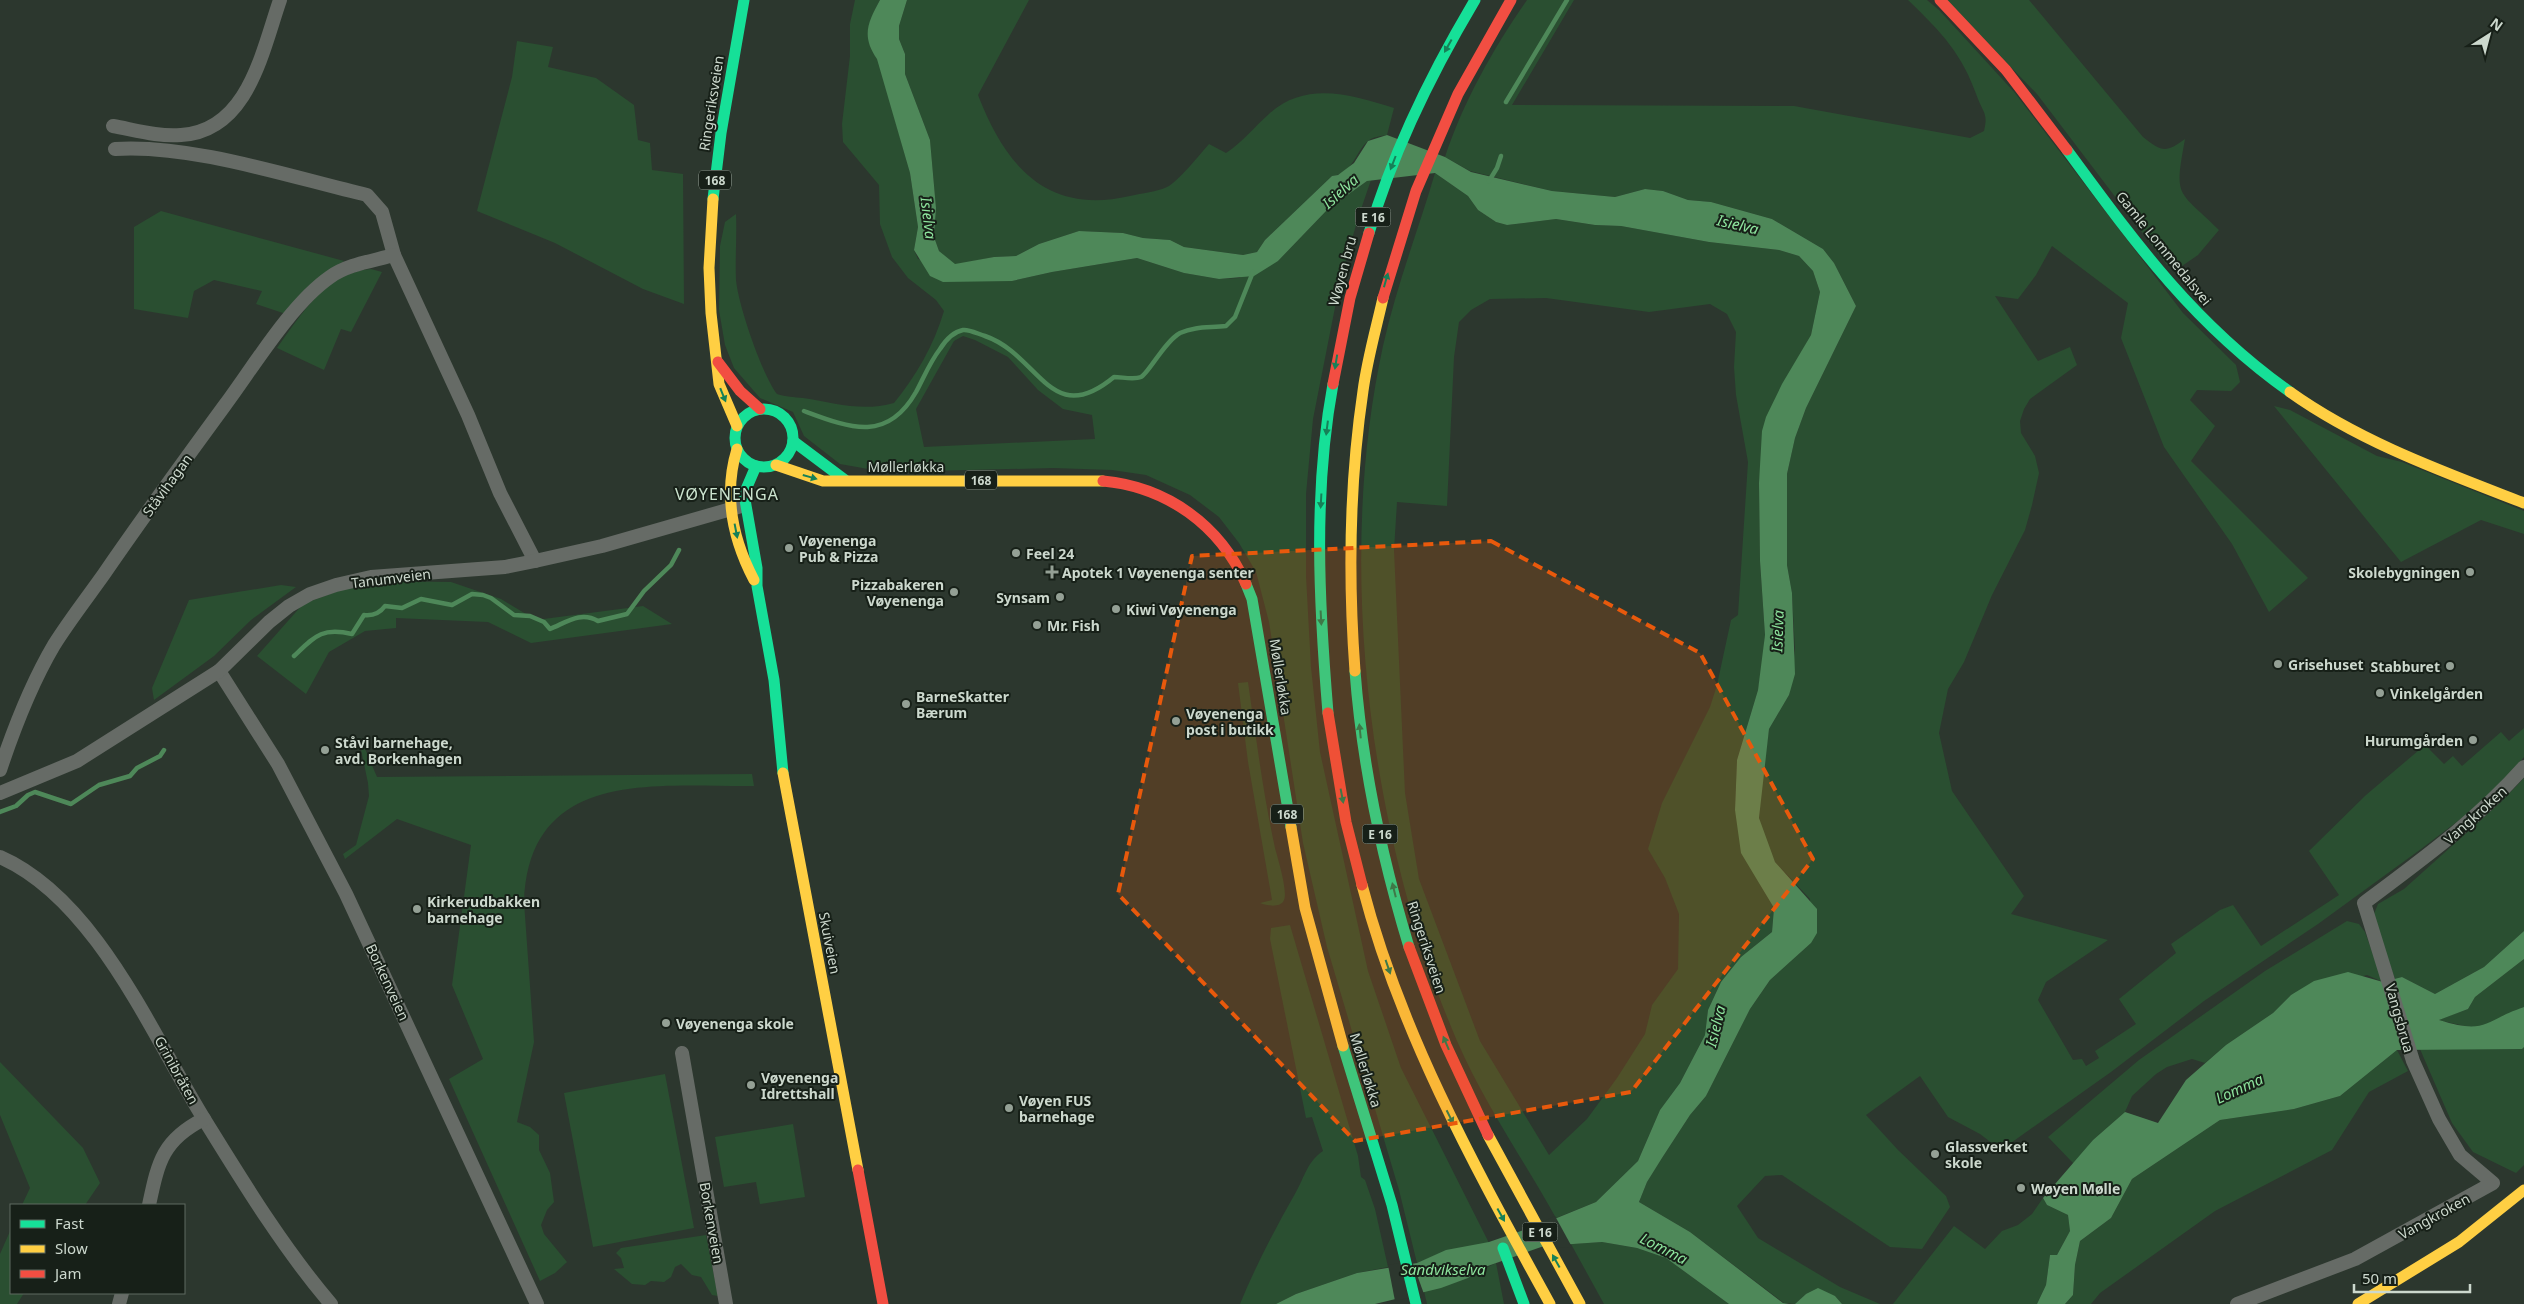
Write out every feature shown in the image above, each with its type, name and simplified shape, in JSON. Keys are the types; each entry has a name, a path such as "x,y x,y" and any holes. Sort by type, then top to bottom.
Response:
{"main road":[{"name":"Ringeriksveien","path":"737,426 720,388 710,306 710,230 722,128 744,0"},
{"name":"Wøyen bru","path":"1475,0 1427,85 1411,118 1378,200 1345,319 1324,452 1319,569 1332,749 1351,842 1372,921 1405,1018 1441,1100 1477,1172"},
{"name":"Ringeriksveien","path":"1511,0 1486,39 1441,128 1395,248 1374,328 1360,405 1350,501 1353,659 1362,746 1380,836 1403,930 1430,1006 1465,1088 1500,1160 1580,1304"},
{"name":"Gamle Lommedalsvei","path":"1940,0 2011,77 2181,298 2246,360 2286,391 2364,437 2396,453 2524,503"},
{"name":"Ringeriksveien","path":"718,361 736,386 760,409"},
{"path":"737,426 746,415 760,409"},
{"name":"168","path":"760,409 780,414 792,430 793,441"},
{"name":"168","path":"737,426 735,442 737,449"},
{"path":"776,465 788,455 793,441 845,480"},
{"path":"737,449 741,457 756,466"},
{"name":"Skuiveien","path":"737,449 728,480 731,509 741,558 757,586"},
{"name":"168","path":"756,466 776,465"},
{"name":"Møllerløkka","path":"776,465 822,481 874,482 1009,479 1118,483 1142,488 1165,497 1184,508 1219,538 1244,579 1252,599 1305,908 1338,1033 1392,1205 1416,1304"},
{"name":"Skuiveien","path":"756,466 744,494 757,568 757,586 774,680 784,779 882,1304"},
{"name":"E 16","path":"1477,1172 1490,1221"},
{"name":"E 16","path":"1477,1172 1550,1304"},
{"path":"2358,1304 2466,1238 2524,1190"},
{"name":"E 16","path":"1498,1237 1510,1261 1524,1304"}],"street":[{"path":"113,126 151,133 182,135 207,130 224,120 231,114 252,80 280,0"},
{"path":"115,149 143,147 215,158 367,195 382,212 394,255 468,415 500,493 535,561"},
{"name":"Ståvihagan","path":"0,770 13,732 54,646 192,450 288,321 314,290 331,276 348,267 394,255"},
{"name":"Tanumveien","path":"0,792 77,761 219,671 275,616 289,606 319,591 371,577 504,567 535,561 602,546 746,506"},
{"name":"Borkenveien","path":"219,671 278,764 346,894 537,1304"},
{"name":"Vangkroken","path":"2388,976 2364,903 2456,834 2493,801 2524,767"},
{"name":"Grinibråten","path":"0,857 28,874 59,897 79,919 139,1002 204,1119 298,1265 331,1304"},
{"name":"Vangsbrua","path":"2388,976 2413,1061"},
{"name":"Borkenveien","path":"682,1053 726,1304"},
{"name":"Vangkroken","path":"2236,1304 2355,1259 2493,1183 2460,1155 2439,1119 2413,1061"},
{"path":"150,1204 158,1163 167,1147 180,1132 204,1119"}],"highlighted area":[{"path":"1491,541 1700,653 1813,859 1631,1092 1355,1141 1118,894 1192,556"}],"shaded area":[{"path":"855,0 880,0 870,22 870,44 878,59 910,173 918,227 914,250 918,259 1012,281 1052,272 1137,258 1184,273 1219,279 1239,278 1278,261 1328,209 1371,180 1341,277 1313,419 1306,494 1306,576 1311,667 1320,752 1368,971 1401,1068 1489,1243 1446,1251 1417,1263 1399,1190 1327,947 1303,843 1269,622 1256,572 1239,543 1219,517 1190,495 1146,475 1112,470 1053,468 885,472 840,464 804,436 793,412 760,398 734,368 725,345 719,310 720,246 725,222 736,214 736,280 741,305 758,356 777,394 860,407 882,406 894,403 924,360 940,324 944,311 936,300 908,278 892,257 880,224 879,185 843,142 842,124 850,56 850,24","holes":["963,336 1008,357 1038,390 1063,409 1092,415 1095,439 924,447 916,409 954,341"]},
{"path":"907,0 1029,0 978,95 989,121 1002,144 1017,164 1033,180 1053,191 1075,198 1101,200 1130,196 1167,187 1183,174 1209,144 1226,153 1283,103 1298,97 1330,93 1346,95 1394,108 1387,135 1368,141 1345,171 1332,176 1265,240 1257,252 1243,255 1184,247 1170,240 1143,238 1123,233 1079,231 1039,244 1016,256 994,257 954,265 939,251 934,237 936,208 930,140 905,74 905,54 899,39 899,26"},
{"path":"1527,0 1574,0 1512,105 1794,106 1970,138 1984,131 1985,114 1958,56 1941,34 1908,0 1927,0 1939,10 2015,93 2183,313 2236,365 2240,382 2231,391 2197,390 2190,400 2215,426 2191,461 2308,578 2269,612 2232,544 2164,447 2121,338 2128,303 2052,246 2036,275 2018,299 1995,296 2038,361 2070,347 2077,365 2030,399 2024,409 2020,421 2021,433 2035,456 2039,473 2032,505 2025,530 1992,595 1964,662 1948,689 1939,733 1952,791 2024,896 2011,914 2108,940 2046,982 2038,1000 2073,1060 2082,1059 2086,1066 2099,1058 2095,1051 2136,1024 2119,999 2176,953 2171,944 2220,910 2233,905 2261,946 2339,895 2309,851 2366,795 2425,745 2444,764 2453,756 2462,766 2501,732 2509,741 2524,728 2524,757 2487,799 2318,924 2204,1001 2111,1072 2001,1150 1980,1134 1948,1117 1920,1076 1866,1115 1898,1150 1946,1196 1950,1207 1922,1249 1890,1247 1782,1175 1765,1176 1737,1206 1758,1238 1840,1287 1880,1304 1842,1304 1835,1296 1806,1294 1795,1304 1784,1303 1690,1232 1639,1202 1647,1182 1662,1158 1690,1115 1706,1096 1750,1009 1770,980 1811,943 1810,899 1775,862 1764,838 1759,818 1769,729 1789,695 1795,650 1792,593 1787,565 1787,474 1795,438 1806,408 1856,306 1834,263 1823,249 1772,219 1711,202 1688,200 1663,191 1645,189 1615,197 1552,191 1470,171 1445,157 1452,136 1480,76"},
{"path":"1946,0 2029,0 2143,137 2155,146 2164,149 2173,147 2185,139 2180,173 2182,192 2194,207 2219,230 2198,255 2182,266 2167,265 2037,94"},
{"path":"517,41 553,47 548,67 596,78 634,105 638,140 650,143 652,170 683,174 684,304 643,289 555,243 477,211 512,77"},
{"path":"1435,173 1468,196 1478,210 1496,222 1507,225 1556,219 1595,225 1621,226 1709,242 1779,250 1799,256 1813,271 1820,292 1811,335 1775,399 1762,459 1759,483 1760,561 1765,635 1763,661 1758,690 1737,760 1735,810 1761,886 1774,908 1772,932 1741,957 1721,982 1708,1010 1705,1035 1680,1083 1660,1110 1638,1161 1596,1202 1556,1218 1479,1087 1457,1041 1427,961 1402,877 1382,789 1369,699 1362,608 1362,518 1369,430 1388,324","holes":["1546,298 1649,312 1710,304 1727,314 1736,332 1734,367 1736,395 1748,462 1738,615 1731,620 1717,685 1710,707 1662,803 1648,849 1665,878 1679,914 1678,969 1652,1005 1645,1034 1617,1078 1587,1119 1549,1155 1480,1041 1419,879 1405,793 1394,550 1397,502 1447,506 1454,357 1459,322 1471,310 1490,299"]},
{"path":"161,211 344,261 318,279 286,314 256,304 262,291 214,280 194,291 188,318 134,309 134,227"},
{"path":"371,269 382,272 351,332 341,329 324,370 277,348 316,297 341,278 355,272"},
{"path":"2274,406 2290,410 2377,456 2402,462 2524,511 2524,534 2481,520 2401,562"},
{"path":"365,581 451,582 501,599 536,620 643,606 672,624 531,643 488,622 396,618 396,628 365,631 329,652 306,694 257,656 303,604"},
{"path":"281,585 296,587 251,620 214,656 154,700 152,688 189,600"},
{"path":"1248,682 1267,807 1285,890 1284,900 1277,905 1260,903 1272,900 1248,762 1238,683"},
{"path":"360,737 377,777 752,774 754,786 640,788 604,794 573,806 548,827 531,858 524,902 534,1042 517,1122 530,1127 539,1135 539,1150 550,1173 554,1202 547,1210 541,1225 544,1234 567,1262 555,1273 540,1281 449,1079 483,1059 452,985 471,845 397,819 345,859 343,854 356,845 369,796"},
{"path":"2524,778 2524,931 2484,967 2435,994 2402,977 2395,979 2376,925 2374,914 2378,904 2404,889 2501,802"},
{"path":"2347,921 2359,924 2365,932 2383,982 2367,975 2291,995 2273,1013 2226,1045 2205,1063 2192,1059 2167,1067 2156,1074 2132,1096 2125,1112 2093,1140 2074,1164 2048,1137 2139,1060 2265,971"},
{"path":"1290,925 1358,1156 1361,1177 1365,1180 1375,1209 1388,1267 1357,1273 1296,1294 1276,1304 1240,1304 1266,1247 1307,1170 1313,1160 1323,1151 1312,1117 1306,1118 1270,939 1271,928"},
{"path":"2524,959 2524,1007 2482,1027 2469,1027 2438,1020 2468,1009 2475,997"},
{"path":"2524,1047 2524,1165 2516,1173 2473,1152 2452,1123 2420,1049"},
{"path":"2397,1050 2408,1071 2369,1092 2332,1150 2215,1211 2100,1293 2091,1304 2065,1304 2073,1295 2075,1265 2080,1241 2111,1218 2132,1179 2220,1120 2294,1109 2340,1096"},
{"path":"0,1062 83,1148 100,1183 86,1204 22,1204 30,1188 0,1115"},
{"path":"665,1074 694,1228 593,1247 564,1093"},
{"path":"793,1124 805,1197 760,1204 756,1182 724,1187 715,1137"},
{"path":"2043,1198 2047,1205 2068,1215 2070,1231 2057,1255 2050,1255 2046,1285 2037,1304 1893,1304 1954,1226 1985,1249 2002,1231 2018,1225 2032,1214"},
{"path":"10,1231 10,1294 23,1294 17,1304 0,1304 0,1254"},
{"path":"706,1235 718,1296 712,1295 701,1277 692,1275 681,1264 675,1267 671,1277 664,1282 651,1281 645,1285 632,1284 614,1269 624,1268 621,1258 616,1253 621,1248"},
{"path":"1602,1242 1637,1248 1666,1258 1729,1304 1604,1304 1571,1244"},
{"path":"1496,1263 1504,1304 1427,1304 1424,1291 1459,1281"}],"water":[{"path":"880,0 907,0 899,26 899,39 905,54 905,74 930,140 936,208 934,237 939,251 955,264 994,257 1016,256 1039,244 1079,231 1123,233 1143,238 1170,240 1184,247 1243,255 1257,252 1265,240 1332,176 1338,175 1354,163 1368,141 1387,135 1445,157 1471,172 1552,191 1615,197 1645,189 1663,191 1688,200 1711,202 1772,219 1823,249 1834,263 1856,306 1806,408 1795,438 1787,474 1787,565 1792,593 1795,674 1789,695 1769,729 1759,818 1775,862 1817,909 1817,933 1811,943 1770,980 1750,1009 1706,1096 1690,1115 1662,1158 1647,1182 1639,1202 1690,1232 1783,1303 1789,1304 1729,1304 1666,1258 1637,1248 1602,1242 1544,1246 1482,1268 1468,1278 1441,1288 1375,1304 1276,1304 1296,1294 1357,1273 1417,1263 1446,1250 1489,1242 1547,1222 1596,1202 1638,1161 1660,1110 1680,1083 1705,1035 1708,1010 1721,982 1741,957 1772,932 1774,908 1741,853 1735,810 1737,760 1758,690 1765,635 1760,561 1759,483 1762,431 1766,417 1782,384 1811,335 1820,292 1813,271 1799,256 1779,250 1709,242 1621,226 1595,225 1556,219 1507,225 1496,222 1478,210 1468,196 1435,173 1367,181 1328,209 1278,261 1254,276 1219,279 1184,273 1137,258 1052,272 1012,281 943,282 930,276 914,250 918,227 910,173 877,59 872,51 868,36 872,15"},
{"name":"Lomma","path":"2524,931 2524,959 2475,997 2468,1009 2439,1020 2476,1026 2524,1007 2524,1047 2522,1049 2397,1050 2340,1096 2294,1109 2220,1120 2132,1179 2111,1218 2080,1241 2075,1265 2073,1295 2065,1304 2037,1304 2046,1285 2050,1255 2057,1255 2070,1231 2068,1215 2047,1205 2043,1198 2093,1140 2125,1112 2158,1123 2186,1080 2226,1045 2273,1013 2291,995 2314,981 2348,972 2383,982 2402,977 2435,994 2484,967"},
{"path":"1818,1288 1835,1296 1842,1304 1795,1304 1806,1294"}],"pier":[{"path":"1555,1216 1572,1247 1545,1248 1546,1220"},
{"path":"1412,1261 1424,1294 1395,1301 1388,1265"}],"waterway":[{"path":"1506,102 1567,0"},
{"path":"1489,181 1497,168 1501,156"},
{"path":"804,411 852,426 880,425 893,419 905,408 916,392 933,359 944,343 953,335 963,330 985,336 1004,345 1046,384 1060,392 1075,396 1092,391 1114,377 1138,378 1144,375 1174,337 1180,333 1197,328 1226,326 1235,317 1253,272"},
{"path":"294,656 320,635 333,632 352,634 364,615 376,614 385,606 402,608 421,599 452,605 472,594 483,595 491,598 514,615 530,616 544,622 550,629 580,617 592,618 598,621 627,614 644,591 671,565 679,550"},
{"path":"0,812 16,806 28,795 35,792 71,804 99,785 130,776 137,768 160,756 164,750"}],"traffic: fast":[{"path":"713,199 721,133 744,0"},
{"path":"1369,233 1390,172 1414,114 1443,56 1475,0"},
{"path":"2067,150 2117,218 2168,281 2224,339 2290,392"},
{"path":"1328,713 1320,589 1320,507 1327,425 1333,384"},
{"path":"764,409 775,411 788,422 793,438 791,449 780,462 764,467 753,465 740,454 735,438 737,427 748,414 764,409"},
{"path":"793,441 845,480"},
{"path":"756,466 744,494 757,568 757,586 774,680 783,773"},
{"path":"1246,584 1252,599 1291,827"},
{"path":"1355,671 1358,706 1374,811 1409,947"},
{"path":"1343,1046 1392,1205 1416,1304"},
{"path":"1503,1248 1524,1304"}],"traffic: slow":[{"path":"713,199 709,268 711,313 719,384 737,426"},
{"path":"1355,671 1351,600 1352,496 1358,426 1365,379 1383,298"},
{"path":"2290,392 2345,426 2403,455 2524,503"},
{"path":"737,449 731,483 730,500 732,516 740,548 754,580"},
{"path":"776,465 823,481 1103,481"},
{"path":"783,773 858,1170"},
{"path":"1291,827 1305,908 1343,1046"},
{"path":"1362,885 1378,941 1397,995 1419,1048 1468,1152 1550,1304"},
{"path":"1488,1135 1580,1304"},
{"path":"2358,1304 2459,1242 2524,1190"}],"traffic: jam":[{"path":"1383,298 1416,191 1458,94 1511,0"},
{"path":"1940,0 2006,70 2067,150"},
{"path":"1333,384 1350,298 1369,233"},
{"path":"718,362 740,391 760,409"},
{"path":"1103,481 1149,491 1189,513 1222,544 1246,584"},
{"path":"1328,713 1346,822 1362,885"},
{"path":"1409,947 1446,1045 1488,1135"},
{"path":"858,1170 883,1304"}],"place":[{"name":"Vøyenenga Pub & Pizza","path":"789,548"},
{"name":"Feel 24","path":"1016,553"},
{"name":"Apotek 1 Vøyenenga senter","path":"1052,572"},
{"name":"Skolebygningen","path":"2470,572"},
{"name":"Pizzabakeren Vøyenenga","path":"954,592"},
{"name":"Synsam","path":"1060,597"},
{"name":"Kiwi Vøyenenga","path":"1116,609"},
{"name":"Mr. Fish","path":"1037,625"},
{"name":"Grisehuset","path":"2278,664"},
{"name":"Stabburet","path":"2450,666"},
{"name":"Vinkelgården","path":"2380,693"},
{"name":"BarneSkatter Bærum","path":"906,704"},
{"name":"Vøyenenga post i butikk","path":"1176,721"},
{"name":"Hurumgården","path":"2473,740"},
{"name":"Ståvi barnehage, avd. Borkenhagen","path":"325,750"},
{"name":"Kirkerudbakken barnehage","path":"417,909"},
{"name":"Vøyenenga skole","path":"666,1023"},
{"name":"Vøyenenga Idrettshall","path":"751,1085"},
{"name":"Vøyen FUS barnehage","path":"1009,1108"},
{"name":"Glassverket skole","path":"1935,1154"},
{"name":"Wøyen Mølle","path":"2021,1188"}],"district":[{"name":"VØYENENGA","path":"727,494"}],"water label":[{"name":"Isielva","path":"1340,191"},
{"name":"Isielva","path":"929,218"},
{"name":"Isielva","path":"1738,224"},
{"name":"Isielva","path":"1777,631"},
{"name":"Isielva","path":"1715,1026"},
{"name":"Sandvikselva","path":"1443,1269"}]}
